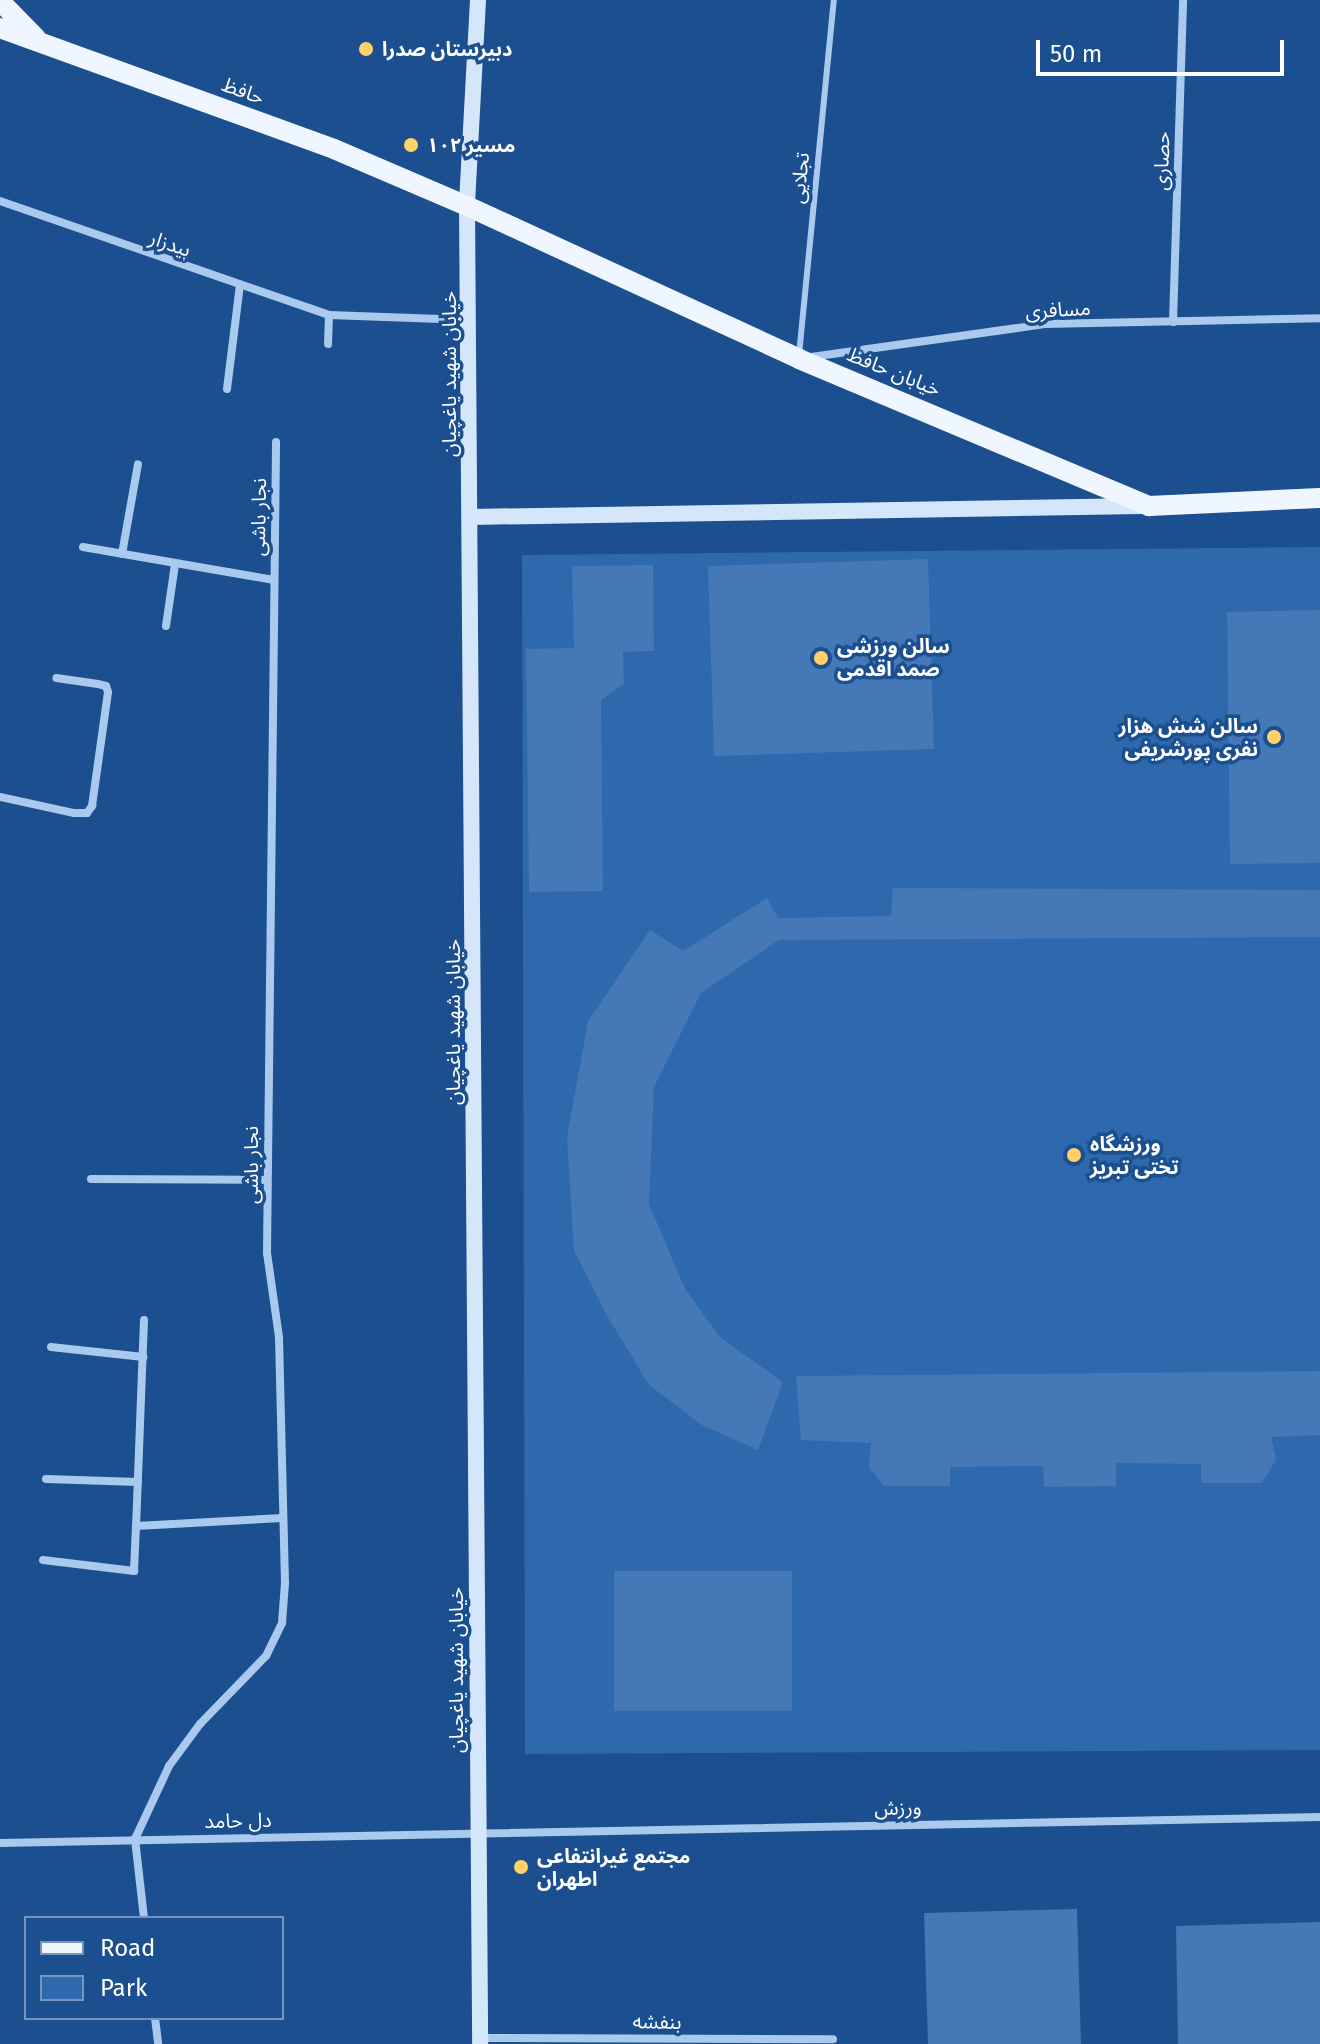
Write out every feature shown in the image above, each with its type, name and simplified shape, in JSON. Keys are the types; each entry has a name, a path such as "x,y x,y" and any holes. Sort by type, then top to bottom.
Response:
{"main road":[{"name":"خیابان شهید یاغچیان","path":"478,0 467,206 480,2041"},
{"path":"0,1 40,43"},
{"name":"حافظ","path":"0,28 334,149 467,206"},
{"name":"خیابان حافظ","path":"467,206 799,359 1149,506 1320,498"},
{"path":"470,517 1149,506"}],"street":[{"name":"حصاری","path":"1173,322 1183,0"},
{"name":"بیدزار","path":"0,201 329,315"},
{"path":"227,389 240,285"},
{"path":"328,344 329,315 469,320"},
{"name":"مسافری","path":"799,359 1045,324 1320,318"},
{"name":"نجار باشی","path":"135,1839 169,1766 200,1724 266,1656 282,1623 279,1337 267,1253 276,442"},
{"path":"122,554 138,464"},
{"path":"83,547 274,580"},
{"path":"166,626 175,564"},
{"path":"0,797 74,813 87,813 92,806 108,692 106,686 56,678"},
{"path":"91,1179 267,1180"},
{"path":"43,1560 134,1571 144,1320"},
{"path":"51,1347 143,1357"},
{"path":"46,1479 138,1482"},
{"path":"136,1526 283,1518"},
{"name":"ورزش","path":"477,1832 1320,1817"},
{"name":"دل حامد","path":"0,1843 477,1832"},
{"path":"135,1839 144,1916"},
{"path":"155,2020 158,2044"},
{"name":"بنفشه","path":"480,2041 833,2039"}],"lane":[{"name":"تجلایی","path":"799,359 834,0"}],"green space":[{"path":"1320,547 1320,1750 525,1754 522,555"}],"building":[{"name":"سالن ورزشی صمد اقدمی","path":"928,559 934,749 714,756 708,566"},
{"path":"653,565 654,651 623,652 624,684 601,700 603,891 529,892 526,649 574,648 572,566"},
{"name":"سالن شش هزار نفری پورشریفی","path":"1320,610 1320,863 1230,864 1227,612"},
{"path":"893,888 1320,890 1320,937 779,940 701,993 654,1087 649,1204 685,1289 721,1338 783,1382 758,1450 702,1425 649,1385 606,1314 574,1251 567,1137 588,1021 650,930 683,951 767,898 778,918 891,916"},
{"path":"1320,1371 1320,1435 1271,1437 1276,1460 1262,1483 1201,1483 1201,1464 1116,1463 1116,1486 1044,1487 1043,1466 950,1467 950,1486 884,1486 869,1467 871,1443 801,1440 796,1376"},
{"path":"614,1571 792,1571 792,1711 614,1711"},
{"path":"1077,1909 1081,2044 928,2044 924,1913"},
{"path":"1320,1922 1320,2044 1178,2044 1176,1926"}],"place":[{"name":"دبیرستان صدرا","path":"366,49"},
{"name":"مسیر ۱۰۲","path":"411,145"},
{"name":"سالن ورزشی صمد اقدمی","path":"821,658"},
{"name":"سالن شش هزار نفری پورشریفی","path":"1274,737"},
{"name":"ورزشگاه تختی تبریز","path":"1074,1155"},
{"name":"مجتمع غیرانتفاعی اطهران","path":"521,1867"}]}
